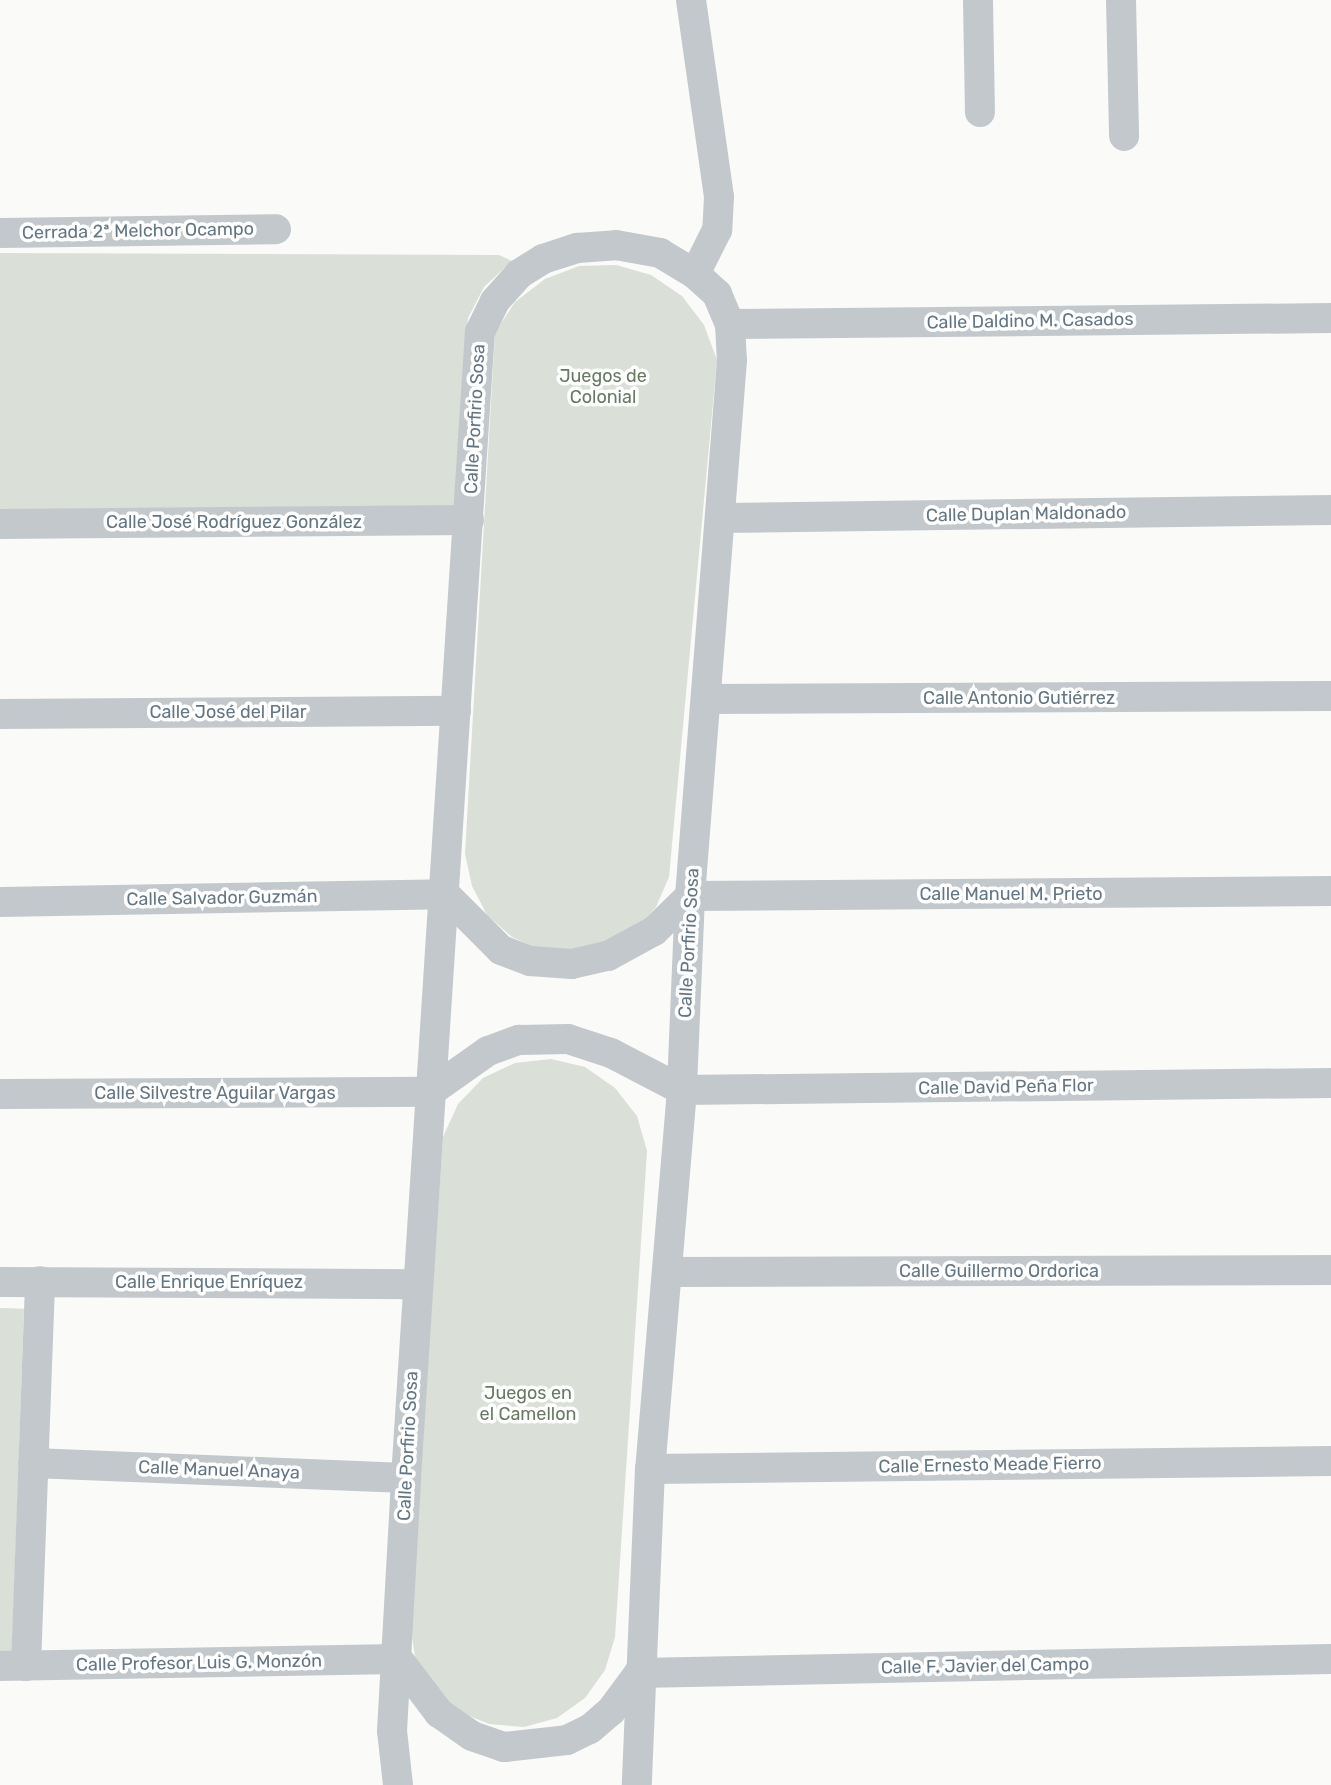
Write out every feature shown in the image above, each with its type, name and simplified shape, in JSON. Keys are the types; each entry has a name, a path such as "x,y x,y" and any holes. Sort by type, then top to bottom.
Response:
{"street":[{"path":"691,0 719,197 718,230 695,274"},
{"path":"978,0 980,112"},
{"path":"1121,0 1124,136"},
{"name":"Cerrada 2ª Melchor Ocampo","path":"0,233 276,229"},
{"name":"Calle Porfirio Sosa","path":"398,1785 392,1731 406,1478 480,332 495,301 519,274 543,259 577,248 617,245 660,253 695,274 717,294 730,324 732,360 690,896 682,1090 650,1469 636,1785"},
{"name":"Calle Daldino M. Casados","path":"730,324 1331,318"},
{"name":"Calle Duplan Maldonado","path":"720,518 1331,510"},
{"name":"Calle José Rodríguez González","path":"0,524 469,520"},
{"name":"Calle Antonio Gutiérrez","path":"706,699 1331,696"},
{"name":"Calle José del Pilar","path":"0,714 456,711"},
{"name":"Calle Manuel M. Prieto","path":"690,896 1331,891"},
{"path":"445,894 501,950 530,961 572,964 608,957 654,931 690,896"},
{"name":"Calle Salvador Guzmán","path":"0,902 445,894"},
{"path":"430,1093 488,1051 520,1040 568,1040 611,1053 682,1090"},
{"name":"Calle David Peña Flor","path":"682,1090 1331,1083"},
{"name":"Calle Silvestre Aguilar Vargas","path":"0,1094 430,1093"},
{"name":"Calle Guillermo Ordorica","path":"667,1272 1331,1270"},
{"path":"13,1666 33,1463 40,1281"},
{"name":"Calle Enrique Enríquez","path":"0,1282 417,1284"},
{"name":"Calle Ernesto Meade Fierro","path":"650,1469 1331,1461"},
{"name":"Calle Manuel Anaya","path":"33,1463 406,1478"},
{"path":"398,1659 439,1713 472,1736 504,1747 567,1740 590,1729 611,1711 639,1673"},
{"name":"Calle Profesor Luis G. Monzón","path":"13,1666 398,1659"},
{"name":"Calle F. Javier del Campo","path":"639,1673 1331,1659"}],"green space":[{"path":"0,253 499,255 512,261 484,287 468,318 459,516 0,518"},
{"name":"Juegos de Colonial","path":"616,265 651,275 682,296 704,325 717,360 669,877 656,907 634,931 574,954 541,950 512,937 487,915 472,886 465,854 495,333 515,302 545,279 579,266"},
{"name":"Juegos en el Camellon","path":"551,1059 585,1067 615,1088 637,1116 647,1151 615,1637 605,1670 585,1698 557,1718 524,1727 489,1724 457,1711 432,1688 415,1657 410,1622 443,1137 458,1104 483,1078 515,1063"},
{"path":"0,1308 24,1309 12,1658 0,1657"}]}
